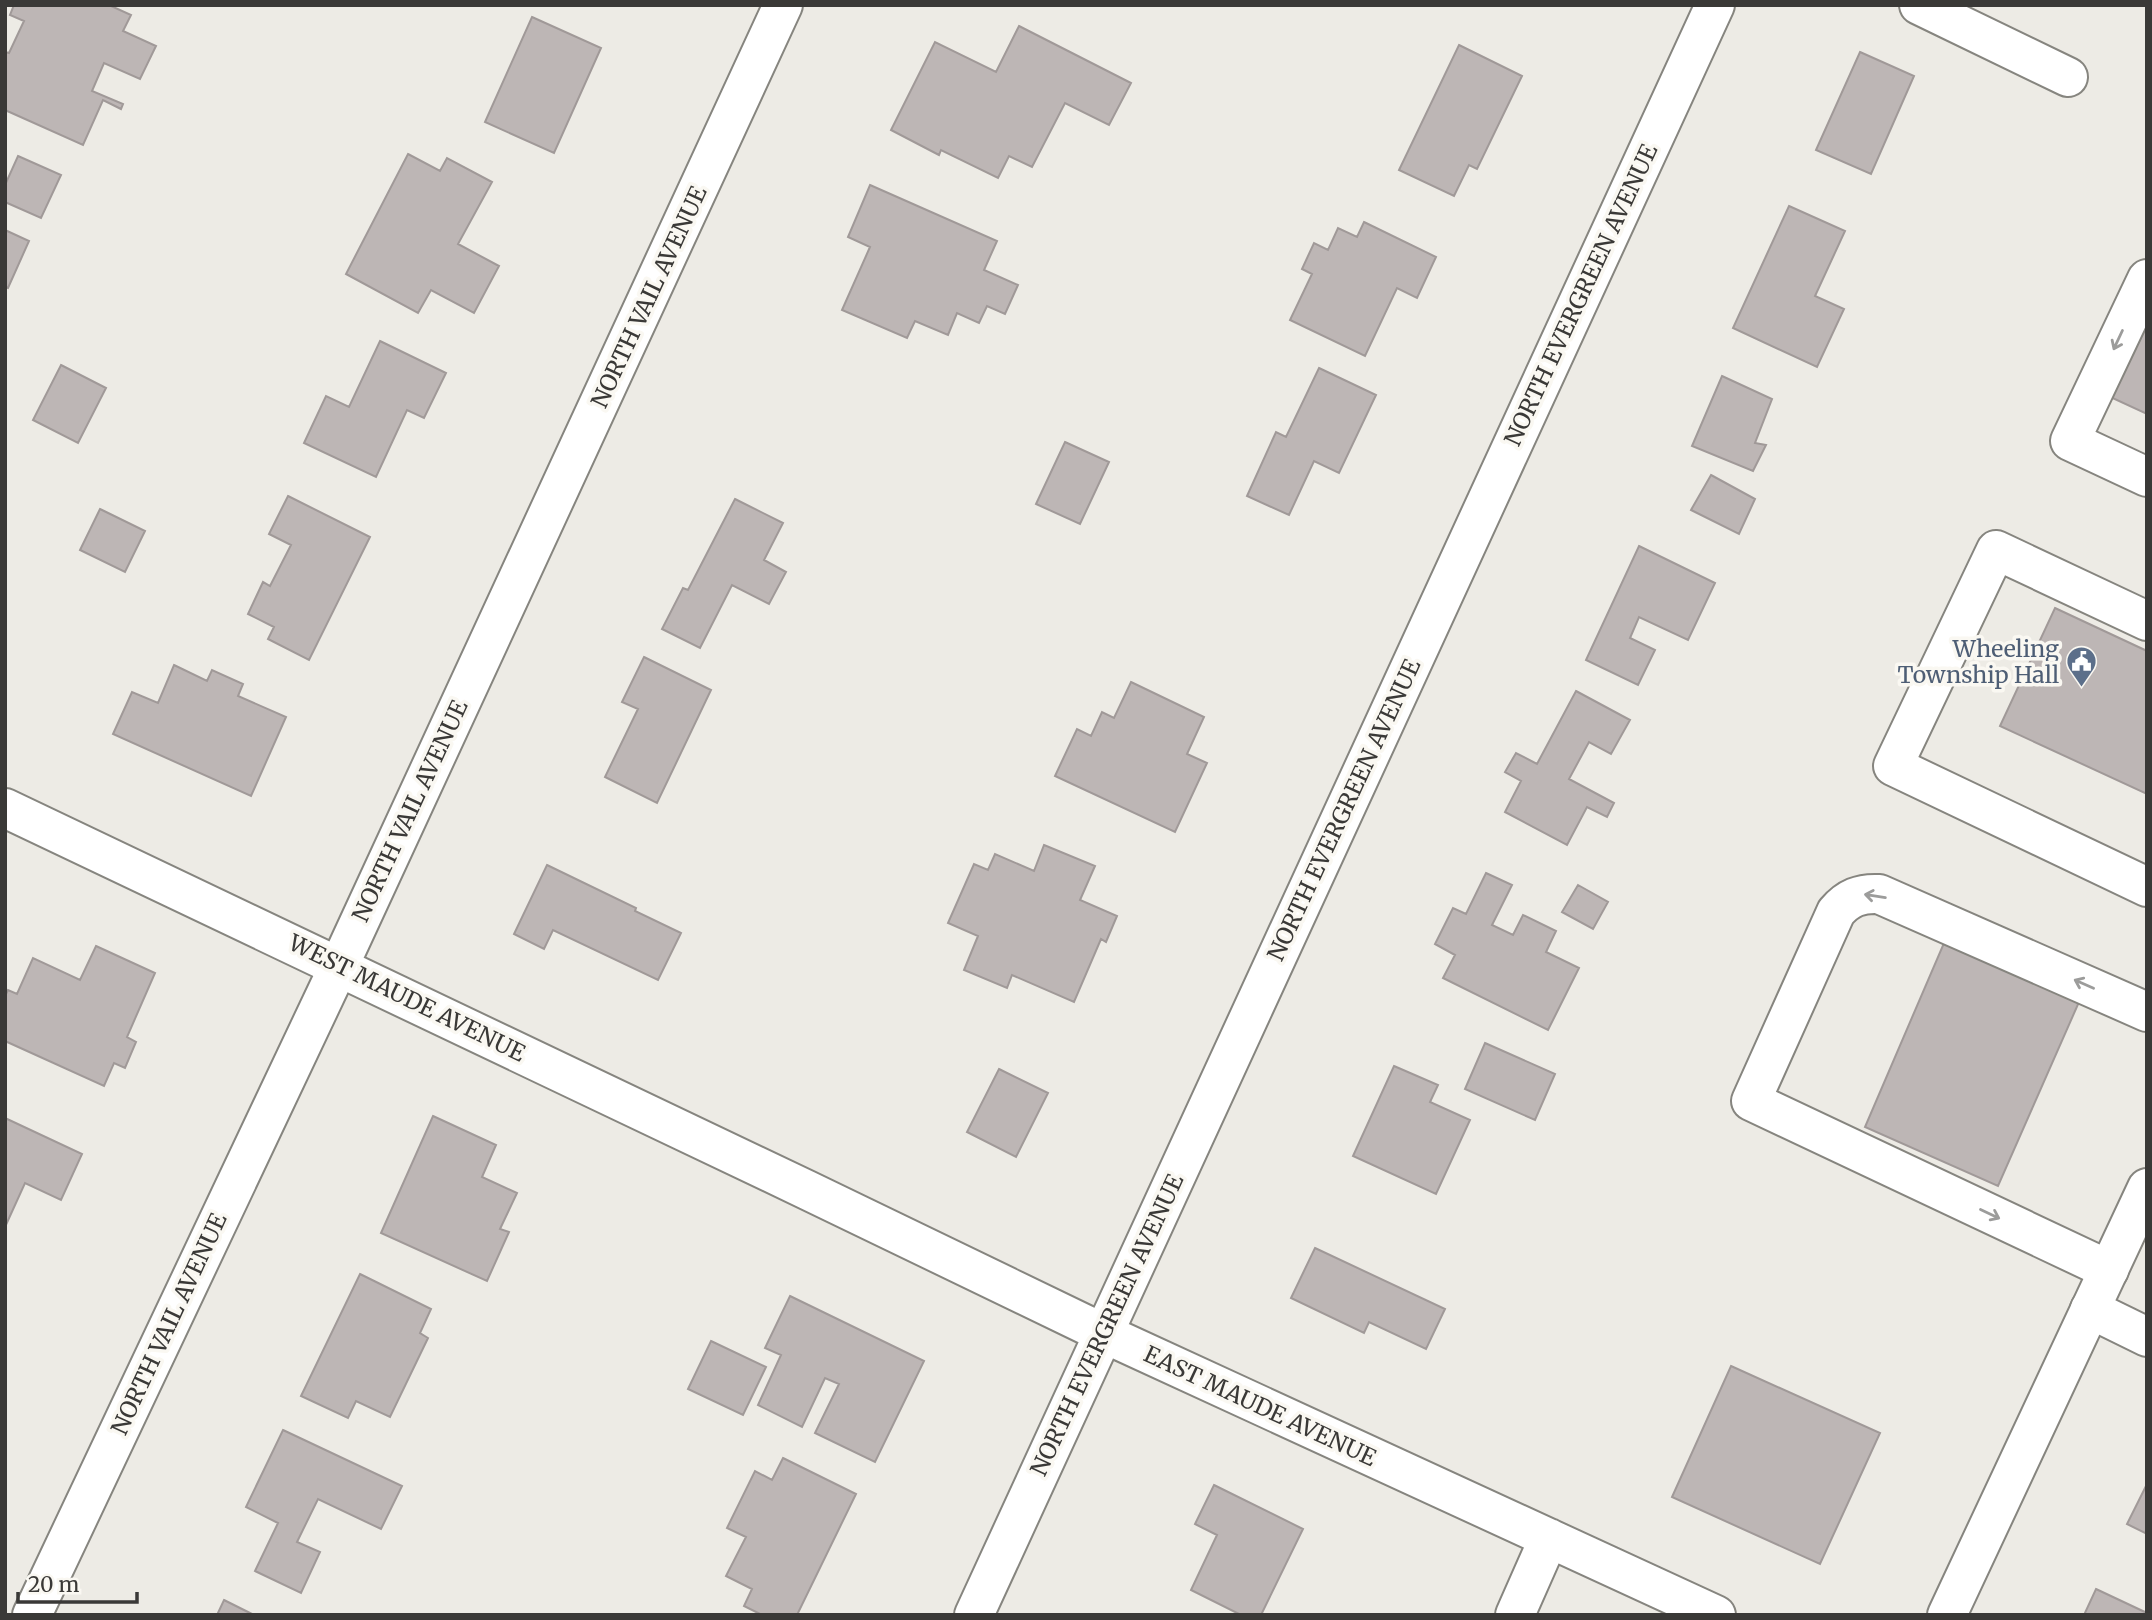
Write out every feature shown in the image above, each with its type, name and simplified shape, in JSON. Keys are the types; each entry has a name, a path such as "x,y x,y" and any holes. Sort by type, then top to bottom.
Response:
{"street":[{"name":"NORTH VAIL AVENUE","path":"32,1615 339,965 783,5"},
{"name":"NORTH EVERGREEN AVENUE","path":"974,1615 1714,5"},
{"path":"1919,5 2068,77"},
{"path":"2147,279 2070,442 2147,477"},
{"path":"2147,621 1996,550 1893,766 2147,887"},
{"name":"WEST MAUDE AVENUE","path":"5,808 807,1190"},
{"path":"2109,1270 1751,1101 1836,912 1854,897 1867,893 1879,894 2147,1012"},
{"path":"1947,1615 2147,1188"},
{"name":"EAST MAUDE AVENUE","path":"807,1190 1103,1333 1716,1615"},
{"path":"2090,1309 2147,1337"},
{"path":"1515,1615 1549,1538"}],"building":[{"path":"14,5 109,5 131,15 123,31 156,46 140,79 104,63 92,91 123,104 121,109 103,100 83,145 5,110 5,52 9,53 24,21 10,15"},
{"path":"532,17 601,48 554,153 485,122"},
{"path":"1019,26 1131,83 1109,125 1065,103 1032,167 1009,156 998,178 941,150 939,155 891,130 935,42 996,72"},
{"path":"1459,45 1522,76 1477,169 1469,165 1454,196 1399,170"},
{"path":"1860,52 1914,76 1871,174 1816,150"},
{"path":"408,154 440,171 447,158 492,182 458,244 499,266 474,313 431,290 418,313 346,274"},
{"path":"18,156 61,175 41,218 5,202 5,185"},
{"path":"870,185 997,241 984,270 1018,285 1005,314 987,306 979,323 957,313 948,335 915,321 907,338 842,310 870,247 848,237"},
{"path":"1789,206 1845,231 1815,296 1844,309 1817,367 1733,328"},
{"path":"1364,222 1436,257 1417,298 1397,288 1365,356 1290,320 1312,274 1302,269 1314,243 1328,250 1338,228 1357,237"},
{"path":"5,230 29,241 8,288 5,287"},
{"path":"2147,311 2147,414 2106,395"},
{"path":"380,341 446,373 424,418 407,410 376,477 304,443 326,396 349,407"},
{"path":"61,365 106,388 78,443 33,420"},
{"path":"1319,368 1376,395 1339,473 1314,461 1289,515 1247,496 1276,432 1286,437"},
{"path":"1722,376 1772,399 1755,443 1766,445 1753,471 1692,446"},
{"path":"1065,442 1109,462 1080,524 1036,504"},
{"path":"1711,475 1755,499 1739,534 1691,510"},
{"path":"288,496 370,537 309,660 268,639 274,627 248,614 263,582 270,586 291,545 269,534"},
{"path":"735,499 783,523 764,560 786,572 769,604 732,585 700,648 662,629 683,588 688,590"},
{"path":"100,509 145,531 125,572 80,550"},
{"path":"1639,546 1715,583 1688,640 1639,617 1630,638 1655,650 1638,685 1586,660"},
{"name":"Wheeling Township Hall","path":"2055,608 2147,651 2147,794 2000,726"},
{"path":"644,657 711,690 657,803 605,777 638,709 622,702"},
{"path":"174,665 207,681 212,670 243,684 238,696 286,717 251,796 113,734 132,692 158,703"},
{"path":"1131,682 1204,717 1187,754 1207,763 1175,832 1055,776 1077,729 1091,736 1102,712 1114,718"},
{"path":"1576,691 1630,720 1611,754 1589,742 1569,779 1614,803 1607,817 1587,807 1567,845 1505,812 1521,781 1505,772 1516,753 1537,764"},
{"path":"1044,845 1095,866 1080,900 1117,916 1106,942 1101,939 1074,1002 1012,975 1007,988 964,970 978,936 948,923 974,864 988,870 995,854 1034,871"},
{"path":"547,865 681,933 658,980 553,930 544,949 514,934"},
{"path":"1486,873 1512,885 1492,925 1513,935 1523,915 1556,931 1546,952 1579,968 1548,1030 1443,978 1455,955 1435,944 1453,908 1466,914"},
{"path":"1578,885 1608,902 1593,929 1562,912"},
{"path":"1944,943 2079,1002 1998,1186 1865,1127"},
{"path":"96,946 155,973 127,1037 136,1042 125,1068 114,1063 104,1086 5,1041 5,996 8,990 17,994 33,958 80,980"},
{"path":"1485,1043 1555,1074 1535,1120 1465,1089"},
{"path":"1394,1066 1438,1085 1430,1102 1470,1120 1436,1194 1353,1156"},
{"path":"999,1069 1048,1093 1016,1157 967,1132"},
{"path":"433,1116 496,1145 482,1177 517,1193 500,1229 509,1232 487,1281 381,1233"},
{"path":"5,1118 82,1154 61,1200 25,1183 5,1227"},
{"path":"1315,1248 1445,1309 1426,1349 1369,1322 1364,1333 1291,1298"},
{"path":"360,1274 431,1309 420,1333 428,1338 390,1417 356,1401 348,1418 301,1396"},
{"path":"790,1296 924,1361 875,1462 815,1433 839,1384 825,1378 802,1427 758,1405 781,1355 765,1348"},
{"path":"711,1341 766,1367 743,1415 688,1389"},
{"path":"1731,1366 1880,1433 1820,1564 1672,1497"},
{"path":"283,1430 402,1486 381,1529 318,1499 297,1542 320,1552 301,1593 255,1571 278,1523 246,1507"},
{"path":"783,1458 856,1494 797,1615 762,1615 744,1606 752,1589 726,1576 746,1537 727,1528 755,1471 772,1480"},
{"path":"2147,1484 2147,1534 2127,1524"},
{"path":"1214,1485 1303,1529 1261,1615 1241,1615 1191,1590 1217,1535 1195,1524"},
{"path":"2096,1589 2147,1613 2147,1615 2084,1615"},
{"path":"224,1600 254,1615 217,1615"}],"place":[{"name":"Wheeling Township Hall","path":"2082,689"}]}
